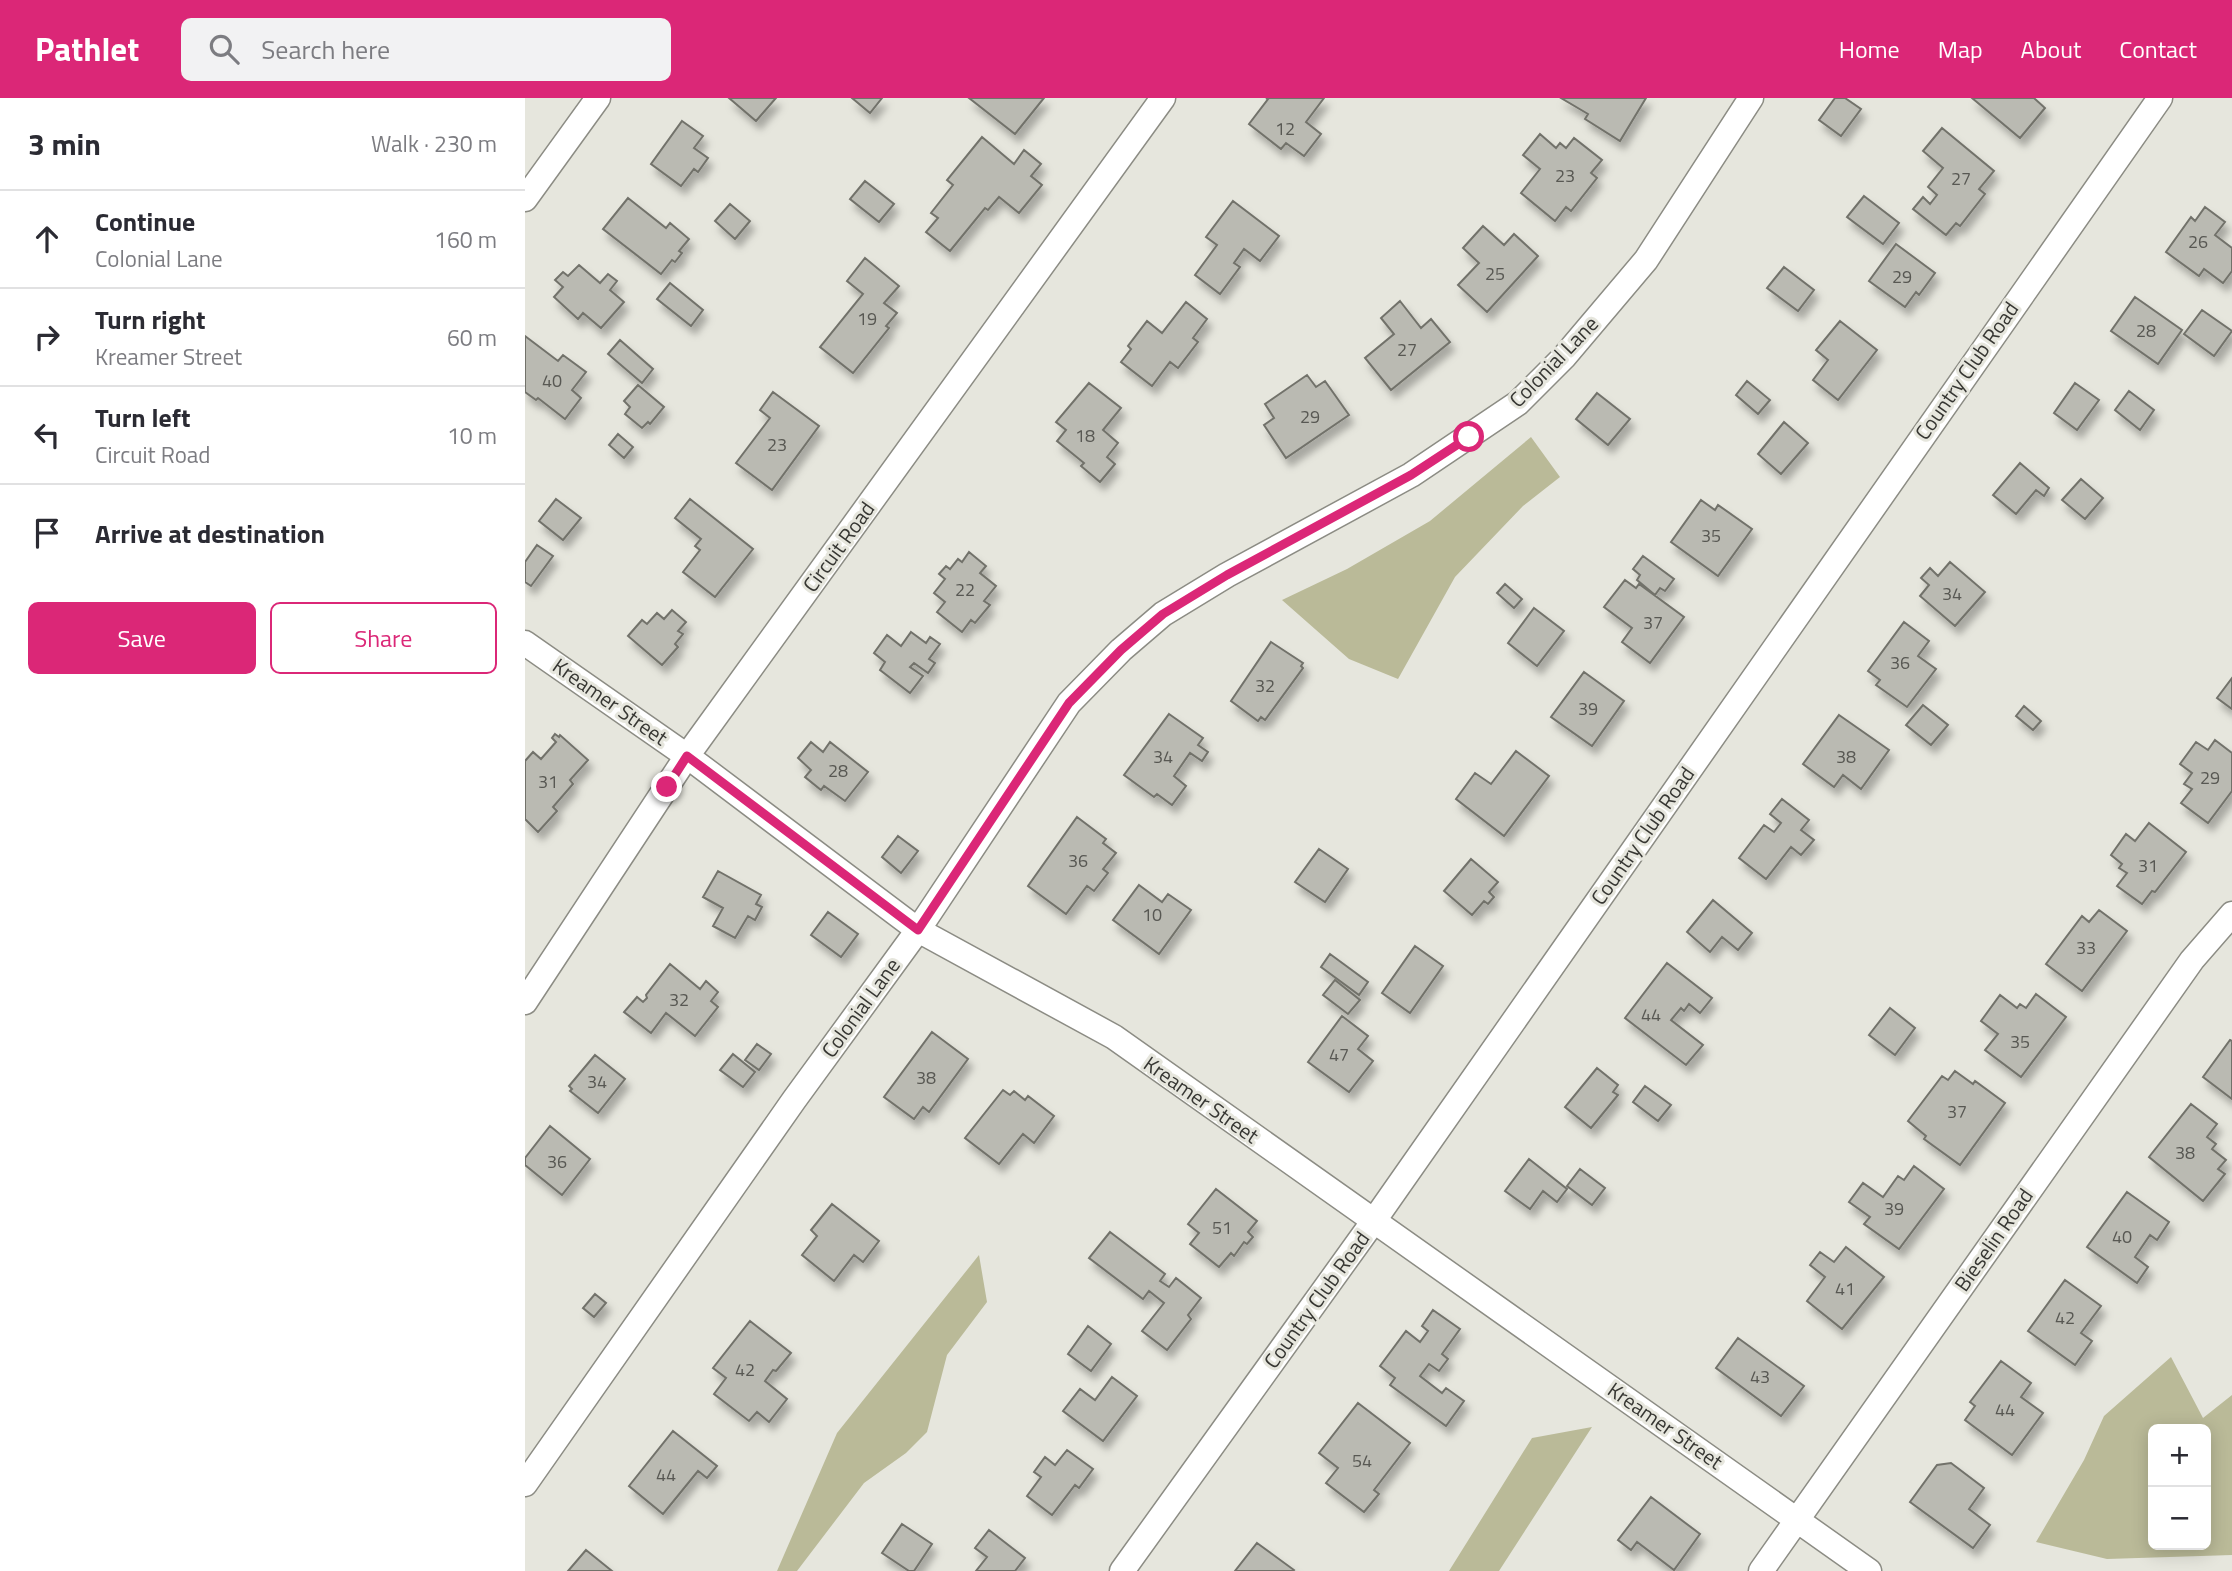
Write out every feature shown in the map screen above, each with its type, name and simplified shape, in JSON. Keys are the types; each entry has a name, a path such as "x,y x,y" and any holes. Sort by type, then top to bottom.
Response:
{"street":[{"path":"525,199 598,98"},
{"name":"Circuit Road","path":"525,1002 687,756 1163,98"},
{"name":"Colonial Lane","path":"525,1484 794,1100 918,930 1069,703 1121,650 1163,614 1227,575 1411,475 1518,403 1564,357 1646,260 1751,98"},
{"name":"Country Club Road","path":"1122,1571 1373,1222 2160,98"},
{"name":"Kreamer Street","path":"525,643 687,756 918,930 1114,1037 1869,1571"},
{"name":"Bieselin Road","path":"1761,1571 2192,960 2232,914"}],"green space":[{"path":"1531,437 1560,477 1523,506 1455,577 1398,679 1349,659 1282,600 1347,569 1430,521"},
{"path":"979,1255 987,1302 947,1355 927,1432 906,1453 864,1483 797,1571 777,1571 837,1433"},
{"path":"2171,1357 2203,1418 2232,1395 2232,1555 2107,1559 2036,1542 2084,1460 2104,1416"},
{"path":"1592,1427 1499,1571 1449,1571 1532,1438"}],"building":[{"path":"729,98 776,98 756,121"},
{"path":"852,98 882,98 870,113"},
{"path":"969,98 1044,98 1015,134"},
{"path":"1266,98 1324,98 1306,122 1321,134 1304,156 1286,143 1281,149 1249,124 1268,99"},
{"path":"1561,98 1646,98 1620,141 1585,119 1588,114"},
{"path":"1835,98 1845,98 1861,109 1841,136 1819,120"},
{"path":"1972,98 2034,98 2045,108 2020,138"},
{"path":"682,121 703,136 694,148 708,158 698,172 694,169 681,186 651,164"},
{"path":"1942,128 1994,171 1979,189 1985,194 1960,226 1956,223 1946,235 1913,209 1923,197 1930,204 1937,195 1928,187 1943,168 1923,151"},
{"path":"1540,134 1556,148 1560,143 1566,148 1574,138 1602,160 1591,173 1597,178 1571,211 1566,207 1555,221 1521,193 1540,169 1523,155"},
{"path":"982,137 1014,164 1024,150 1041,164 1031,176 1042,185 1019,213 999,197 988,210 985,208 950,251 926,232 938,218 931,213 953,185 947,180"},
{"path":"865,181 894,204 879,222 850,199"},
{"path":"1864,196 1899,223 1883,244 1847,217"},
{"path":"628,198 666,228 670,223 689,239 679,251 682,253 675,262 672,260 661,274 603,229"},
{"path":"1233,201 1279,236 1260,261 1244,249 1234,263 1240,267 1220,294 1195,275 1217,245 1206,237"},
{"path":"730,204 750,221 735,239 715,221"},
{"path":"2205,207 2225,222 2215,235 2232,248 2232,271 2223,283 2204,269 2199,276 2166,252 2191,217 2195,221"},
{"path":"1483,226 1504,245 1514,234 1538,256 1487,312 1458,285 1479,263 1463,248"},
{"path":"1896,244 1935,273 1919,295 1916,292 1905,307 1869,281"},
{"path":"865,258 899,286 884,303 897,313 886,326 889,328 853,373 820,347 863,294 847,281"},
{"path":"579,265 600,283 608,274 617,281 610,290 624,302 601,328 583,313 578,319 554,297 563,287 555,280 563,272 568,276"},
{"path":"1784,267 1814,290 1798,311 1767,288"},
{"path":"670,283 703,310 691,326 657,299"},
{"path":"2135,297 2182,330 2158,364 2111,331"},
{"path":"1400,301 1421,328 1431,319 1450,342 1391,390 1365,358 1394,334 1381,318"},
{"path":"1186,302 1207,319 1193,338 1198,342 1178,368 1170,362 1152,386 1121,362 1131,349 1128,346 1147,321 1162,333"},
{"path":"2202,310 2232,331 2214,356 2184,334"},
{"path":"1840,321 1877,350 1838,400 1813,380 1828,360 1816,350"},
{"path":"525,336 558,361 563,355 586,372 572,390 581,398 565,419 538,398 536,400 525,392"},
{"path":"620,340 653,369 642,383 608,354"},
{"path":"1307,375 1316,387 1325,381 1349,415 1286,458 1264,425 1274,418 1265,404"},
{"path":"1747,381 1770,400 1758,414 1736,395"},
{"path":"1089,383 1121,408 1103,430 1118,443 1107,457 1115,464 1100,482 1081,466 1084,463 1057,441 1066,430 1056,422"},
{"path":"2075,383 2099,400 2077,430 2054,413"},
{"path":"638,385 664,407 650,424 648,422 642,428 625,414 630,407 624,401"},
{"path":"2129,391 2154,410 2140,430 2115,410"},
{"path":"773,392 819,426 772,490 736,463 770,418 760,410"},
{"path":"1597,393 1630,419 1608,445 1576,419"},
{"path":"1784,422 1808,443 1781,474 1758,454"},
{"path":"618,434 633,447 624,458 609,445"},
{"path":"2020,463 2049,488 2044,496 2036,490 2016,514 1993,495"},
{"path":"2081,479 2103,498 2085,519 2062,500"},
{"path":"556,499 581,518 563,540 539,521"},
{"path":"690,499 753,549 715,597 683,572 700,550 695,546 701,539 675,518"},
{"path":"1701,500 1715,510 1718,505 1752,529 1718,576 1671,542"},
{"path":"537,545 553,556 531,586 525,582 525,562"},
{"path":"969,552 986,566 980,573 996,586 984,601 990,605 975,623 971,620 962,632 937,612 945,602 934,593 945,579 939,574 946,566 950,569 958,559 962,562"},
{"path":"1643,556 1674,579 1665,591 1660,588 1655,595 1637,580 1640,575 1633,569"},
{"path":"1950,562 1985,592 1955,626 1920,596 1929,585 1921,578 1930,568 1938,576"},
{"path":"1625,580 1636,588 1639,584 1684,617 1650,663 1622,642 1632,628 1604,607"},
{"path":"1505,584 1522,599 1514,608 1497,593"},
{"path":"1534,608 1564,631 1537,666 1508,643"},
{"path":"672,610 686,622 678,631 683,634 675,644 678,647 662,665 628,636 642,620 647,624 657,613 664,619"},
{"path":"1904,622 1929,641 1918,656 1936,669 1907,707 1876,685 1880,680 1868,671"},
{"path":"911,632 926,643 930,637 940,644 929,659 935,663 928,673 914,663 910,667 923,676 910,693 880,670 885,662 874,653 887,635 901,646"},
{"path":"1271,642 1303,663 1303,668 1265,720 1261,717 1258,721 1231,701"},
{"path":"1584,672 1624,701 1592,746 1551,717"},
{"path":"2232,678 2232,709 2217,698"},
{"path":"1923,705 1948,725 1931,745 1906,725"},
{"path":"2024,706 2041,721 2033,730 2016,716"},
{"path":"1169,714 1203,738 1198,745 1208,752 1202,761 1190,753 1174,776 1186,786 1172,805 1157,794 1154,797 1124,775"},
{"path":"1839,715 1889,750 1861,789 1843,775 1834,787 1803,764"},
{"path":"555,734 559,737 560,735 588,760 570,780 573,784 553,807 557,811 538,832 525,819 525,761 533,752 541,759 556,742 552,738"},
{"path":"2215,740 2232,753 2232,791 2208,823 2181,803 2192,789 2184,784 2192,773 2180,764 2196,742 2208,750"},
{"path":"811,742 823,752 830,742 868,772 845,801 824,786 821,790 805,777 811,770 798,758"},
{"path":"1516,751 1549,776 1504,836 1456,799 1475,773 1491,784"},
{"path":"1782,799 1809,820 1801,830 1814,840 1801,855 1791,847 1766,879 1739,858 1764,825 1774,832 1781,823 1770,814"},
{"path":"1077,817 1106,839 1103,843 1116,853 1103,869 1108,873 1094,891 1087,886 1066,914 1028,886"},
{"path":"2149,823 2186,852 2155,892 2152,891 2142,904 2117,886 2127,873 2119,868 2122,864 2111,855 2126,834 2135,841"},
{"path":"898,836 918,851 901,873 882,857"},
{"path":"1319,849 1348,869 1325,902 1295,882"},
{"path":"1471,859 1498,882 1489,892 1494,897 1488,904 1484,901 1472,915 1444,891"},
{"path":"718,871 761,895 756,904 762,907 755,920 748,916 735,938 713,926 723,908 703,897"},
{"path":"1139,885 1162,902 1168,894 1191,910 1159,954 1113,920"},
{"path":"1713,900 1752,933 1738,950 1722,937 1710,952 1687,932"},
{"path":"2099,910 2127,931 2082,991 2046,964 2082,916 2089,922"},
{"path":"828,912 858,934 841,957 811,935"},
{"path":"1415,946 1443,966 1410,1013 1382,993"},
{"path":"1330,954 1368,982 1359,995 1321,967"},
{"path":"1667,963 1712,998 1700,1013 1689,1004 1684,1011 1681,1008 1671,1020 1703,1045 1686,1065 1625,1018"},
{"path":"670,964 700,989 706,981 718,992 711,1001 718,1007 695,1036 666,1013 651,1033 624,1012 637,997 643,1002 647,998 646,995"},
{"path":"1335,980 1360,1000 1348,1014 1323,995"},
{"path":"2036,994 2066,1017 2021,1077 1985,1050 1998,1034 1981,1021 2000,995 2017,1008 2020,1004 2026,1008"},
{"path":"1890,1008 1915,1028 1895,1055 1869,1035"},
{"path":"1342,1016 1368,1036 1358,1049 1373,1061 1349,1092 1308,1062"},
{"path":"932,1032 968,1059 929,1112 923,1107 914,1119 884,1097"},
{"path":"2230,1040 2232,1041 2232,1099 2203,1077"},
{"path":"757,1044 771,1054 759,1070 745,1060"},
{"path":"733,1054 755,1072 743,1087 720,1070"},
{"path":"595,1055 625,1079 598,1113 570,1091 572,1089 569,1086"},
{"path":"1597,1068 1618,1085 1613,1092 1618,1095 1591,1128 1565,1107"},
{"path":"1955,1071 1973,1084 1975,1081 2005,1103 1960,1165 1924,1139 1926,1136 1908,1121 1942,1076 1948,1080"},
{"path":"1645,1086 1671,1105 1658,1121 1633,1102"},
{"path":"1003,1090 1010,1095 1014,1091 1025,1100 1028,1096 1054,1116 1034,1143 1023,1134 999,1164 965,1138"},
{"path":"2191,1104 2217,1124 2207,1137 2216,1144 2212,1149 2226,1160 2218,1169 2225,1174 2203,1201 2149,1157"},
{"path":"550,1126 590,1159 562,1195 525,1165 525,1158"},
{"path":"1529,1159 1567,1189 1557,1202 1543,1191 1530,1209 1505,1191"},
{"path":"1914,1166 1944,1189 1899,1249 1864,1224 1870,1217 1849,1202 1863,1183 1883,1197 1898,1176 1904,1180"},
{"path":"1580,1169 1605,1188 1592,1205 1567,1186"},
{"path":"1216,1189 1257,1221 1248,1232 1253,1237 1247,1244 1244,1242 1234,1256 1231,1253 1219,1267 1190,1244 1199,1233 1188,1224"},
{"path":"2127,1192 2169,1222 2157,1240 2150,1235 2135,1257 2148,1267 2137,1283 2087,1247"},
{"path":"832,1204 879,1241 863,1262 854,1255 834,1281 802,1255 817,1236 811,1230"},
{"path":"1110,1232 1165,1274 1160,1281 1169,1287 1176,1278 1201,1298 1188,1315 1191,1319 1167,1350 1142,1331 1164,1303 1149,1291 1143,1299 1089,1258"},
{"path":"1846,1247 1884,1277 1842,1329 1807,1301 1825,1277 1810,1265 1820,1252 1834,1262"},
{"path":"2065,1280 2101,1306 2081,1333 2092,1341 2075,1365 2028,1331"},
{"path":"595,1294 606,1303 594,1317 583,1308"},
{"path":"1433,1310 1460,1329 1442,1354 1448,1359 1439,1371 1429,1364 1420,1376 1442,1393 1446,1388 1464,1401 1446,1426 1390,1385 1395,1378 1380,1366 1406,1331 1420,1342 1428,1331 1422,1326"},
{"path":"750,1321 791,1353 765,1381 787,1399 769,1422 757,1412 749,1421 714,1394 726,1378 713,1368"},
{"path":"1088,1326 1111,1344 1091,1371 1068,1354"},
{"path":"1738,1338 1804,1386 1781,1416 1716,1368"},
{"path":"2001,1361 2031,1383 2021,1397 2043,1413 2012,1455 1965,1420 1975,1406 1970,1402"},
{"path":"1112,1377 1137,1396 1103,1441 1063,1411 1080,1389 1095,1400"},
{"path":"1358,1403 1410,1443 1374,1490 1379,1494 1364,1512 1326,1483 1338,1468 1319,1453"},
{"path":"673,1431 717,1466 707,1478 698,1471 663,1514 629,1486"},
{"path":"1067,1450 1093,1469 1079,1488 1075,1485 1052,1515 1027,1496 1041,1477 1034,1472 1045,1457 1055,1465"},
{"path":"1951,1463 1984,1488 1969,1509 1990,1525 1973,1548 1910,1502 1937,1465"},
{"path":"1651,1497 1700,1534 1674,1570 1637,1542 1631,1550 1618,1540"},
{"path":"902,1524 932,1544 914,1571 909,1571 882,1553"},
{"path":"989,1530 1025,1558 1015,1571 976,1571 987,1557 975,1548"},
{"path":"1257,1543 1294,1570 1235,1571"},
{"path":"586,1550 612,1571 568,1571"}],"route":[{"path":"667,787 687,756 918,930 1069,703 1121,650 1163,614 1227,575 1411,475 1469,437"}]}
